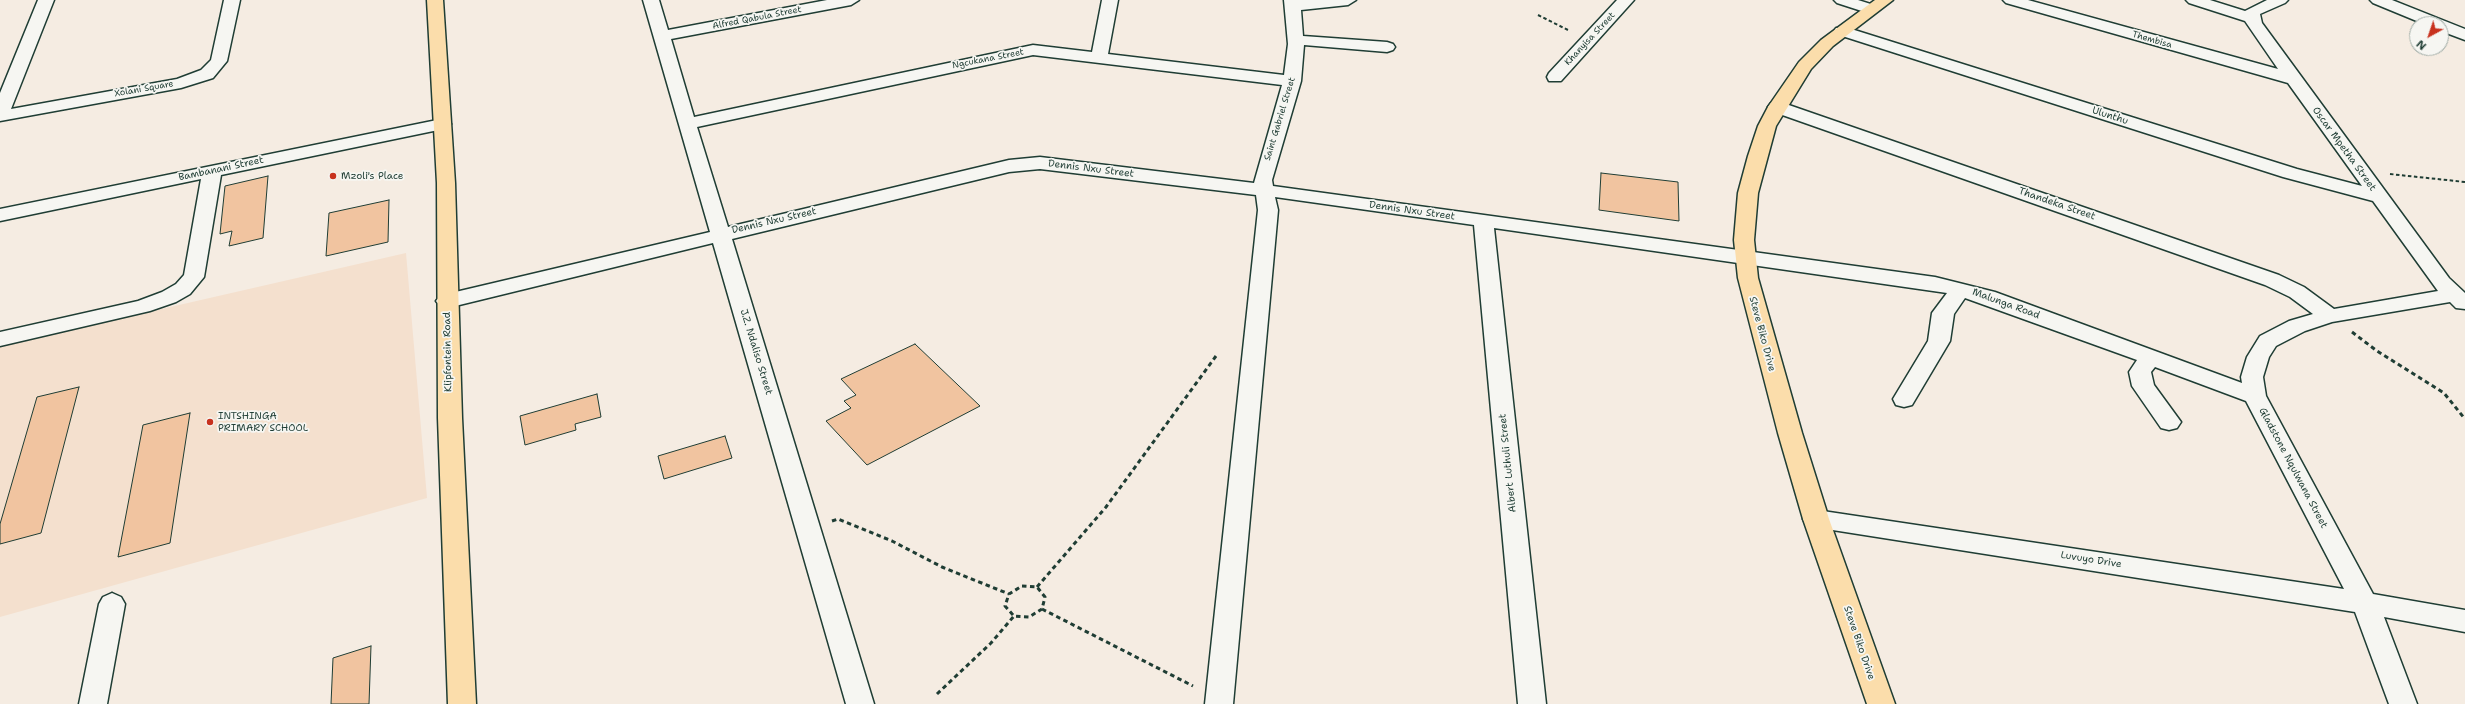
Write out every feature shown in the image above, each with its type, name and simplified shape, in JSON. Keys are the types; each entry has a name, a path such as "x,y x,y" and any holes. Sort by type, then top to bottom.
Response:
{"main road":[{"name":"Klipfontein Road","path":"435,0 446,183 450,426 462,704"},
{"name":"Steve Biko Drive","path":"1878,4 1842,31 1805,66 1777,107 1767,126 1757,156 1748,192 1745,257 1748,278 1766,350 1816,519 1880,704"}],"street":[{"path":"0,115 46,0"},
{"name":"Xolani Square","path":"0,115 181,82 207,74 219,61 232,0"},
{"name":"J.Z. Ndaliso Street","path":"651,0 689,123 860,704"},
{"name":"Alfred Qabula Street","path":"663,36 851,0"},
{"path":"1099,57 1110,8 1110,0"},
{"path":"1293,3 1348,0"},
{"name":"Khanyisa Street","path":"1555,77 1626,0"},
{"path":"1842,0 1878,4"},
{"name":"Thembisa","path":"2011,0 2294,79"},
{"path":"2194,0 2251,18 2250,14 2254,11 2280,0"},
{"path":"2378,0 2419,16"},
{"name":"Saint Gabriel Street","path":"1219,704 1268,210 1264,190 1264,172 1292,81 1296,40 1293,3"},
{"name":"Oscar Mpetha Street","path":"2251,18 2442,283 2459,300"},
{"path":"2449,28 2465,34"},
{"name":"Ulunthu","path":"1842,31 2290,173 2380,197"},
{"path":"1296,40 1386,47"},
{"name":"Ngcukana Street","path":"689,123 1025,51 1048,50 1292,81"},
{"name":"Thandeka Street","path":"1777,107 2272,280 2296,292 2330,316"},
{"name":"Bambanani Street","path":"0,216 442,124"},
{"name":"Dennis Nxu Street","path":"447,301 721,234 1024,163 1040,163 1264,190 1484,222 1745,257"},
{"path":"0,339 143,306 169,297 183,289 194,277 212,171"},
{"name":"Albert Luthuli Street","path":"1484,222 1532,704"},
{"name":"Malunga Road","path":"1745,257 1913,279 1961,289 2255,396"},
{"path":"1904,399 1939,341 1943,313 1961,289"},
{"name":"Gladstone Nqulwana Street","path":"2403,704 2365,604 2255,396 2252,378 2258,357 2268,341 2297,326 2330,316 2459,300"},
{"path":"2150,358 2140,372 2143,386 2169,422"},
{"name":"Luvuyo Drive","path":"1816,519 2294,591 2465,621"},
{"path":"93,704 112,604"}],"path":[{"path":"1538,15 1591,38"},
{"path":"2360,171 2465,182"},
{"path":"2330,316 2377,351 2444,393 2465,419"},
{"path":"1037,588 1106,507 1216,356"},
{"path":"827,522 838,519 892,541 942,567 1009,594"},
{"path":"1022,586 1037,588 1045,597 1042,609 1029,617 1014,616 1005,606 1009,594 1022,586"},
{"path":"1042,609 1195,687"},
{"path":"937,694 991,643 1014,616"}],"shaded area":[{"name":"INTSHINGA PRIMARY SCHOOL","path":"406,253 427,498 0,617 0,346"}],"building":[{"path":"1601,173 1678,182 1679,221 1599,210"},
{"path":"268,176 263,238 229,246 232,231 220,234 225,186"},
{"path":"389,200 388,242 326,256 329,213"},
{"path":"915,344 980,406 867,465 826,421 851,408 844,401 856,395 841,379"},
{"path":"79,387 41,533 0,544 0,524 37,397"},
{"path":"597,394 601,417 575,424 576,430 525,445 520,416"},
{"path":"190,413 170,543 118,557 143,425"},
{"path":"725,436 732,458 664,479 658,456"},
{"path":"371,646 369,704 331,704 333,658"}],"place":[{"name":"Mzoli's Place","path":"333,176"},
{"name":"INTSHINGA PRIMARY SCHOOL","path":"210,422"}]}
